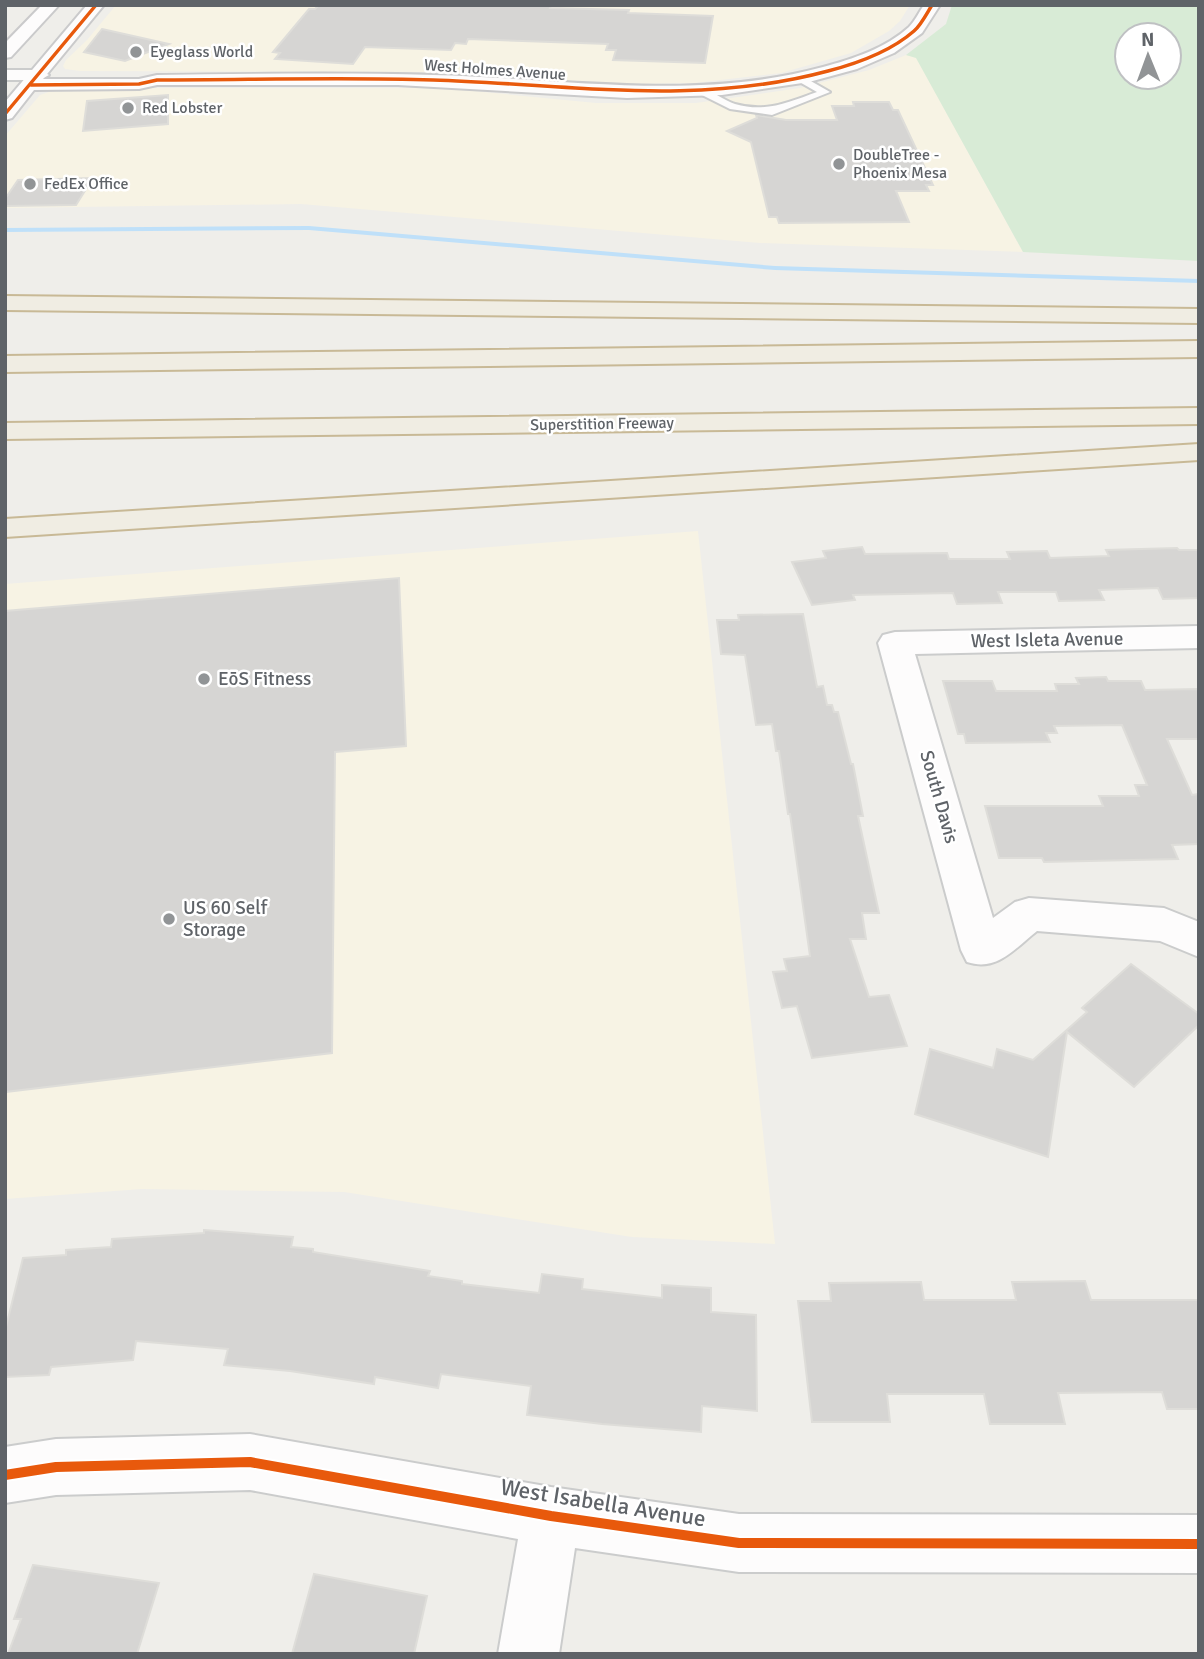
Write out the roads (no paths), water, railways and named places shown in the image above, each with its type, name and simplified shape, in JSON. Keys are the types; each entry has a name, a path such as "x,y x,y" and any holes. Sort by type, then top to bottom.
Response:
{"highway":[{"path":"5,303 1199,316"},
{"path":"5,364 1199,349"},
{"name":"Superstition Freeway","path":"5,431 1199,416"},
{"path":"5,528 1199,452"}],"street":[{"path":"5,53 51,5"},
{"path":"5,114 96,5"},
{"name":"West Holmes Avenue","path":"5,75 35,80 139,84 157,80 433,80 601,91 699,91 799,78 853,65 885,51 919,26 932,5"},
{"name":"West Holmes Avenue","path":"5,85 35,80"},
{"name":"West Isleta Avenue","path":"895,643 1199,637"},
{"name":"South Davis","path":"895,643 982,950 1029,914 1164,925 1199,940"},
{"name":"West Isabella Avenue","path":"5,1475 56,1467 250,1462 551,1516 739,1543 1199,1544"},
{"path":"528,1654 551,1516"}],"lane":[{"path":"699,91 733,107 772,112 825,92 799,78"}],"waterway":[{"path":"5,230 309,228 775,268 1199,281"}],"place":[{"name":"Eyeglass World","path":"136,52"},
{"name":"Red Lobster","path":"128,108"},
{"name":"DoubleTree - Phoenix Mesa","path":"839,164"},
{"name":"FedEx Office","path":"30,184"},
{"name":"EōS Fitness","path":"204,679"},
{"name":"US 60 Self Storage","path":"169,919"}]}
